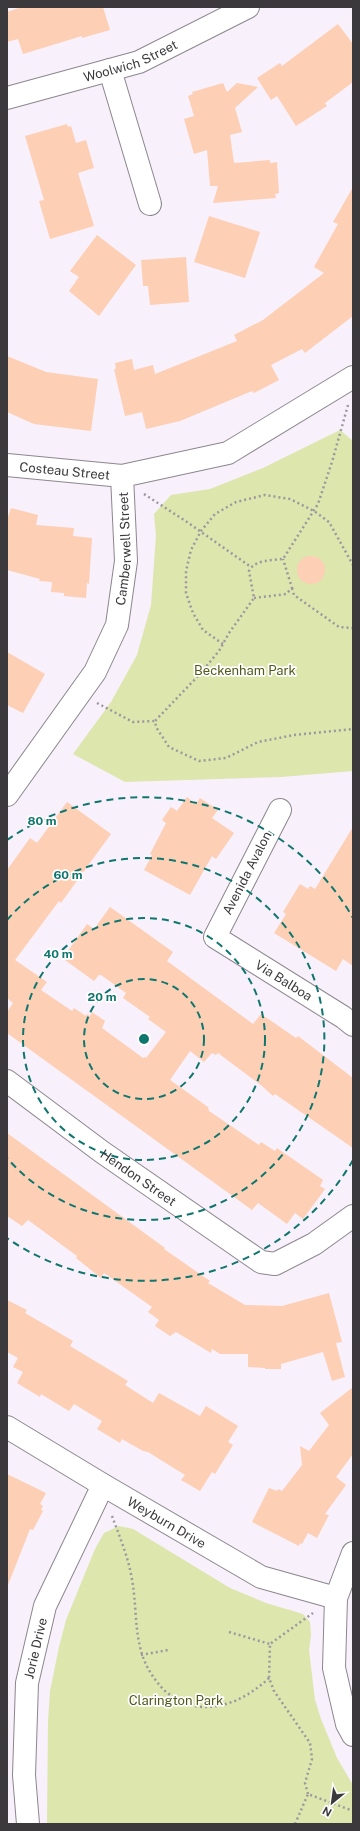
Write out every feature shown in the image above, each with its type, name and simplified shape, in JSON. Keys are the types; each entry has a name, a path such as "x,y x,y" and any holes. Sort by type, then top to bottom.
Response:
{"street":[{"name":"Woolwich Street","path":"7,98 139,62 248,7"},
{"path":"110,70 150,204"},
{"name":"Camberwell Street","path":"7,795 14,773 80,693 95,672 117,625 126,561 122,476 228,453 353,377"},
{"name":"Costeau Street","path":"7,465 122,476"},
{"name":"Avenida Avalon","path":"215,937 280,810"},
{"name":"Via Balboa","path":"215,937 343,1017 353,1025"},
{"name":"Hendon Street","path":"7,1081 102,1152 258,1261 275,1264 314,1244 353,1216"},
{"name":"Weyburn Drive","path":"7,1426 103,1485 261,1576 336,1598"},
{"name":"Jorie Drive","path":"28,1824 24,1775 27,1683 45,1606 103,1485"},
{"path":"353,1554 336,1598 334,1668 347,1724 353,1735"}],"path":[{"path":"283,559 314,511 328,477 349,401"},
{"path":"122,476 150,498 201,531 251,567"},
{"path":"223,644 203,630 193,613 186,593 186,571 191,550 201,531 215,514 236,502 265,496 290,499 314,511 329,522 353,564"},
{"path":"251,567 268,560 283,559"},
{"path":"283,559 294,595 339,627 353,628"},
{"path":"80,693 133,722 155,721 199,675 223,644 254,598 249,571 251,567"},
{"path":"254,598 286,594 292,588"},
{"path":"155,721 156,727 170,747 199,761 226,758 258,742 294,735 353,730"},
{"path":"103,1485 131,1572 138,1643 153,1679 174,1699 195,1706 211,1707 227,1704 259,1687 269,1678"},
{"path":"270,1644 336,1598"},
{"path":"229,1632 270,1644"},
{"path":"270,1644 269,1678 274,1691 310,1742 312,1759 306,1784 308,1794 295,1824"},
{"path":"142,1655 168,1650"},
{"path":"308,1794 353,1811"}],"green space":[{"name":"Beckenham Park","path":"340,430 353,441 353,771 281,777 125,782 73,754 111,702 137,655 151,605 156,536 154,514 171,495 210,489 263,468"},
{"name":"Clarington Park","path":"119,1526 133,1529 230,1588 266,1603 303,1614 310,1622 311,1635 309,1650 315,1700 337,1758 353,1785 353,1824 47,1824 48,1722 50,1691 59,1647 66,1620 95,1549 104,1533"}],"building":[{"path":"22,7 103,7 110,30 82,38 82,36 23,54 18,39 7,42 7,12"},
{"path":"338,24 353,44 353,82 325,103 327,106 296,126 277,96 271,100 257,78 280,63 282,66"},
{"path":"223,83 227,92 237,83 258,87 235,108 242,132 230,135 234,163 270,160 270,163 277,162 279,193 275,194 276,198 213,203 218,186 210,186 207,150 194,154 184,119 194,116 188,96 193,94 192,92"},
{"path":"67,124 68,127 71,126 76,143 86,140 94,168 78,173 94,226 50,239 39,201 44,200 25,136"},
{"path":"353,187 353,316 305,353 302,349 271,365 279,380 254,393 252,391 180,421 146,429 142,412 125,416 114,369 116,369 115,363 132,359 134,370 153,365 155,374 237,341 234,335 263,320 324,273 314,267 338,224 333,222"},
{"path":"209,216 260,232 245,278 194,262"},
{"path":"97,235 136,265 99,316 69,291 79,277 70,271"},
{"path":"186,257 189,302 150,305 148,286 143,286 141,260"},
{"path":"7,356 46,372 98,379 91,431 34,424 7,412"},
{"path":"11,508 38,515 36,525 74,528 73,536 92,538 89,584 87,583 86,598 64,596 64,593 51,592 52,582 39,581 40,579 7,570 7,520"},
{"path":"311,556 321,560 325,570 321,580 311,584 301,580 297,570 301,560"},
{"path":"7,652 45,674 23,713 7,705"},
{"path":"187,797 196,804 200,798 218,810 212,818 234,833 216,859 212,856 190,895 144,870 152,855 150,854 166,823 162,820 171,807 177,811"},
{"path":"67,802 111,834 61,903 59,901 15,960 47,982 41,990 72,1011 74,1008 86,1016 87,1014 90,1016 92,1012 105,1021 102,1028 143,1058 146,1058 166,1032 148,1019 150,1017 123,998 126,993 101,975 99,975 94,981 65,960 70,952 68,951 87,924 94,929 110,907 173,952 167,961 253,1024 261,1014 296,1038 298,1036 353,1078 353,1148 275,1094 273,1096 218,1053 216,1055 212,1053 204,1062 190,1051 170,1080 208,1107 209,1111 259,1145 261,1142 275,1151 277,1148 323,1180 320,1186 325,1189 303,1219 295,1213 287,1224 258,1203 252,1210 7,1033 7,1012 13,1003 7,998 7,870 30,838 37,843"},
{"path":"353,827 353,966 343,959 336,971 274,933 286,914 283,912 300,884 308,889 310,886 315,889"},
{"path":"7,1133 165,1248 164,1249 210,1281 208,1283 245,1305 282,1306 329,1293 342,1342 336,1343 345,1377 332,1381 323,1352 281,1364 281,1369 248,1367 248,1354 220,1354 212,1349 211,1353 176,1332 170,1336 155,1326 159,1320 148,1312 152,1307 104,1273 101,1278 76,1258 77,1256 28,1220 22,1226 7,1216"},
{"path":"7,1300 27,1310 25,1313 73,1341 70,1346 128,1381 125,1385 153,1403 159,1393 200,1416 206,1406 238,1426 228,1442 233,1445 215,1474 212,1472 200,1491 181,1480 185,1475 148,1452 143,1451 122,1439 120,1443 97,1429 102,1421 74,1404 69,1411 41,1394 40,1397 17,1383 23,1372 13,1367 18,1358 7,1352"},
{"path":"353,1387 353,1454 336,1477 346,1485 325,1514 329,1515 317,1538 308,1533 302,1544 300,1543 299,1546 252,1522 269,1488 282,1491 302,1465 300,1446 309,1451 329,1425 320,1413"},
{"path":"7,1474 46,1493 40,1504 43,1506 41,1510 43,1511 33,1530 30,1529 8,1585 7,1585"}]}
